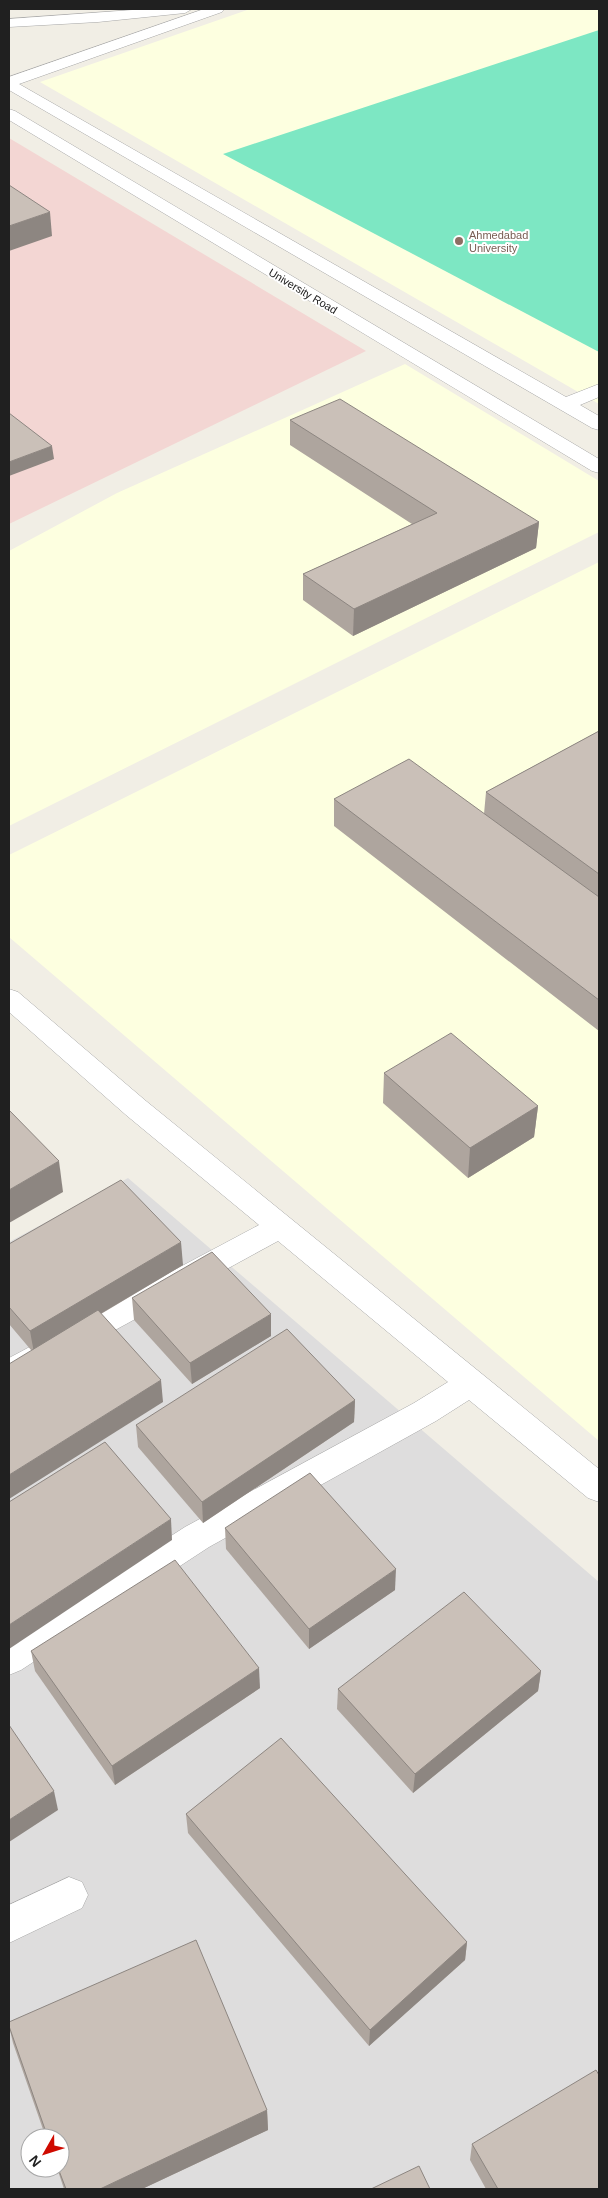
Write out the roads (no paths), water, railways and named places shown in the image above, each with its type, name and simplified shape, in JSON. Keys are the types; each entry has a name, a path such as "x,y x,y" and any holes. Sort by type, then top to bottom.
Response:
{"street":[{"path":"9,23 98,18 186,9"},
{"path":"9,83 217,9"},
{"path":"9,83 599,424"},
{"name":"University Road","path":"9,114 599,467"},
{"path":"564,404 599,390"},
{"path":"9,998 136,1108 599,1488"},
{"path":"9,1372 282,1226"},
{"path":"9,1659 197,1537 425,1412 472,1382"},
{"path":"9,1924 69,1895"}],"place":[{"name":"Ahmedabad University","path":"459,241"}]}
